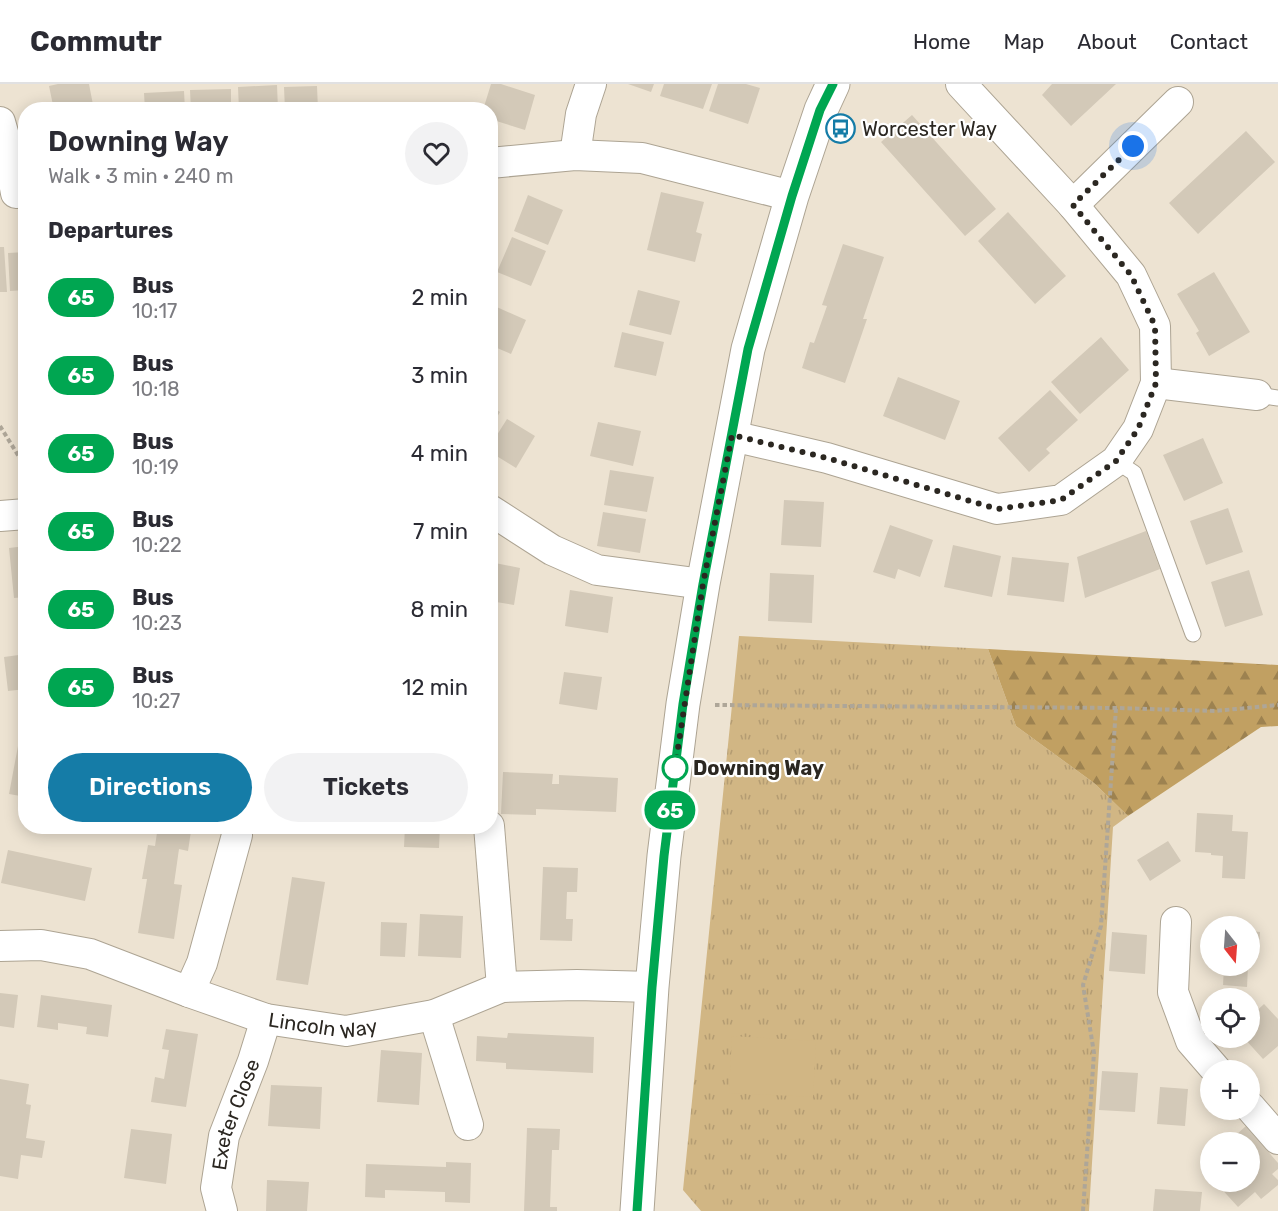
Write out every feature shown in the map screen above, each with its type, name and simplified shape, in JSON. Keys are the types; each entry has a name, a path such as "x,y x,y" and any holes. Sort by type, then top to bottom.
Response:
{"street":[{"path":"575,155 581,114 591,84"},
{"path":"637,1211 652,987 664,856 683,704 703,584 748,349 792,196 820,110 833,84"},
{"path":"732,435 827,458 997,509 1061,500 1116,461 1138,429 1156,383 1155,326 1131,275 1073,205 961,84"},
{"path":"1073,205 1178,102"},
{"path":"0,122 8,150 14,193"},
{"path":"498,161 575,155 642,158 792,196"},
{"path":"1156,383 1268,397"},
{"path":"0,516 18,515"},
{"path":"498,515 552,550 597,570 703,584"},
{"path":"490,834 502,987"},
{"path":"189,992 202,963 237,835"},
{"path":"1176,921 1173,992 1191,1041 1207,1060"},
{"name":"Lincoln Way","path":"0,946 41,945 90,954 266,1019 346,1031 434,1015 502,987 578,985 652,987"},
{"path":"434,1015 468,1125"},
{"name":"Exeter Close","path":"222,1211 216,1188 224,1136 253,1061 266,1019"},
{"path":"1260,1118 1278,1139"}],"lane":[{"path":"1116,461 1134,473 1193,634"}],"path":[{"path":"0,426 18,455"},
{"path":"683,704 1215,711 1278,705"},
{"path":"1083,1211 1094,1053 1083,985 1101,926 1116,708"}],"green space":[{"path":"739,636 988,649 1016,726 1094,783 1128,816 1113,827 1089,1211 701,1211 683,1190"},
{"path":"988,649 1278,665 1278,726 1261,727 1128,816 1094,783 1016,726"},
{"path":"732,1036 816,1041 813,1097 729,1093"}],"building":[{"path":"89,84 92,102 52,102 49,86"},
{"path":"491,84 501,84 535,95 525,130 498,122 498,102 485,102"},
{"path":"628,84 654,84 651,92"},
{"path":"664,84 712,84 703,109 660,96"},
{"path":"718,84 746,84 760,88 748,124 709,111"},
{"path":"1052,84 1116,84 1071,126 1042,95"},
{"path":"277,85 278,102 239,102 238,87"},
{"path":"317,86 318,102 285,102 284,87"},
{"path":"231,89 231,102 191,102 190,90"},
{"path":"184,91 185,102 145,102 144,93"},
{"path":"912,115 996,209 965,236 881,142"},
{"path":"1246,131 1275,162 1198,234 1169,203"},
{"path":"661,192 704,202 696,232 702,234 695,262 647,250"},
{"path":"528,195 563,210 548,245 514,231"},
{"path":"1008,212 1066,276 1035,304 978,241"},
{"path":"512,237 546,251 531,286 498,272"},
{"path":"843,244 884,257 863,319 867,319 845,383 802,368 810,342 814,343 827,306 822,305"},
{"path":"0,247 4,247 7,292 0,292"},
{"path":"18,252 18,290 10,291 8,253"},
{"path":"1214,272 1250,332 1209,356 1196,333 1199,331 1177,294"},
{"path":"638,290 680,301 671,335 629,325"},
{"path":"498,308 526,320 511,354 498,348"},
{"path":"622,332 664,342 656,376 614,367"},
{"path":"1101,337 1129,370 1080,414 1051,382"},
{"path":"898,377 960,401 945,440 883,416"},
{"path":"1050,390 1078,420 1046,449 1050,453 1029,472 998,438"},
{"path":"507,419 535,436 516,468 498,457 498,433"},
{"path":"598,422 641,431 633,466 590,456"},
{"path":"1203,438 1223,483 1184,501 1163,455"},
{"path":"610,470 654,477 647,512 604,505"},
{"path":"784,500 824,502 821,547 781,545"},
{"path":"1228,508 1243,552 1206,565 1190,521"},
{"path":"603,512 646,519 640,553 597,546"},
{"path":"890,525 933,540 920,577 898,569 895,579 873,572"},
{"path":"1146,531 1160,569 1085,598 1077,557"},
{"path":"953,545 1001,556 992,597 944,587"},
{"path":"18,547 18,598 14,598 9,548"},
{"path":"1012,557 1069,563 1064,602 1007,595"},
{"path":"498,564 520,568 514,605 498,602"},
{"path":"1249,570 1263,615 1225,627 1211,582"},
{"path":"770,573 814,575 812,623 768,621"},
{"path":"570,590 613,597 608,633 565,626"},
{"path":"18,655 18,690 8,691 4,657"},
{"path":"564,672 602,677 597,710 559,704"},
{"path":"18,746 18,796 9,794"},
{"path":"503,772 553,774 552,784 559,784 559,775 618,778 616,812 536,809 536,815 501,814"},
{"path":"1197,813 1233,815 1232,831 1248,832 1245,879 1222,878 1223,856 1195,852"},
{"path":"157,834 191,834 188,851 179,849 174,884 182,885 174,939 138,933 147,879 142,879 148,845 155,846"},
{"path":"405,834 440,834 439,848 404,847"},
{"path":"1168,841 1181,861 1150,881 1137,860"},
{"path":"8,850 92,868 85,901 1,883"},
{"path":"543,867 578,868 577,892 567,892 566,919 573,919 572,941 540,940"},
{"path":"292,877 325,882 308,985 276,980"},
{"path":"420,914 463,916 461,958 418,956"},
{"path":"381,922 407,923 405,957 380,956"},
{"path":"1112,932 1147,935 1145,974 1109,971"},
{"path":"1223,976 1248,976 1247,987 1223,985"},
{"path":"0,993 18,995 14,1028 0,1026"},
{"path":"41,995 112,1005 108,1037 86,1034 87,1027 58,1023 58,1030 37,1027"},
{"path":"1264,1004 1278,1019 1278,1046 1263,1059 1253,1048 1260,1048 1260,1008"},
{"path":"166,1029 198,1034 186,1107 151,1102 155,1077 164,1079 169,1050 162,1049"},
{"path":"508,1033 594,1037 593,1073 506,1069 506,1063 476,1061 477,1036 507,1038"},
{"path":"381,1050 422,1053 419,1105 377,1102"},
{"path":"1102,1071 1138,1073 1135,1112 1099,1110"},
{"path":"0,1079 29,1084 26,1104 31,1105 26,1138 45,1141 42,1158 21,1155 18,1179 0,1176"},
{"path":"271,1085 322,1087 320,1129 268,1126"},
{"path":"1160,1087 1188,1089 1185,1126 1157,1124"},
{"path":"1246,1126 1251,1132 1239,1132"},
{"path":"527,1128 560,1129 559,1150 552,1150 550,1207 557,1207 557,1211 524,1211"},
{"path":"131,1129 172,1134 166,1184 124,1178"},
{"path":"1260,1142 1278,1163 1278,1169 1272,1174 1278,1180 1278,1185 1261,1199 1255,1192 1260,1192"},
{"path":"446,1162 471,1163 470,1203 445,1202 445,1192 385,1190 385,1198 365,1197 366,1164 446,1167"},
{"path":"267,1180 309,1182 307,1211 266,1211"},
{"path":"1155,1189 1202,1192 1200,1211 1153,1211"},
{"path":"1224,1192 1255,1192 1238,1207"}],"bus line":[{"name":"65","path":"637,1211 652,987 664,856 683,704 703,584 748,349 792,196 820,110 833,84"}],"place":[{"name":"Worcester Way","path":"841,129"},
{"name":"Downing Way","path":"675,768"}],"route":[{"path":"675,768 703,584 732,435 827,458 997,509 1061,500 1116,461 1138,429 1156,383 1155,326 1131,275 1073,205 1133,146"}]}
